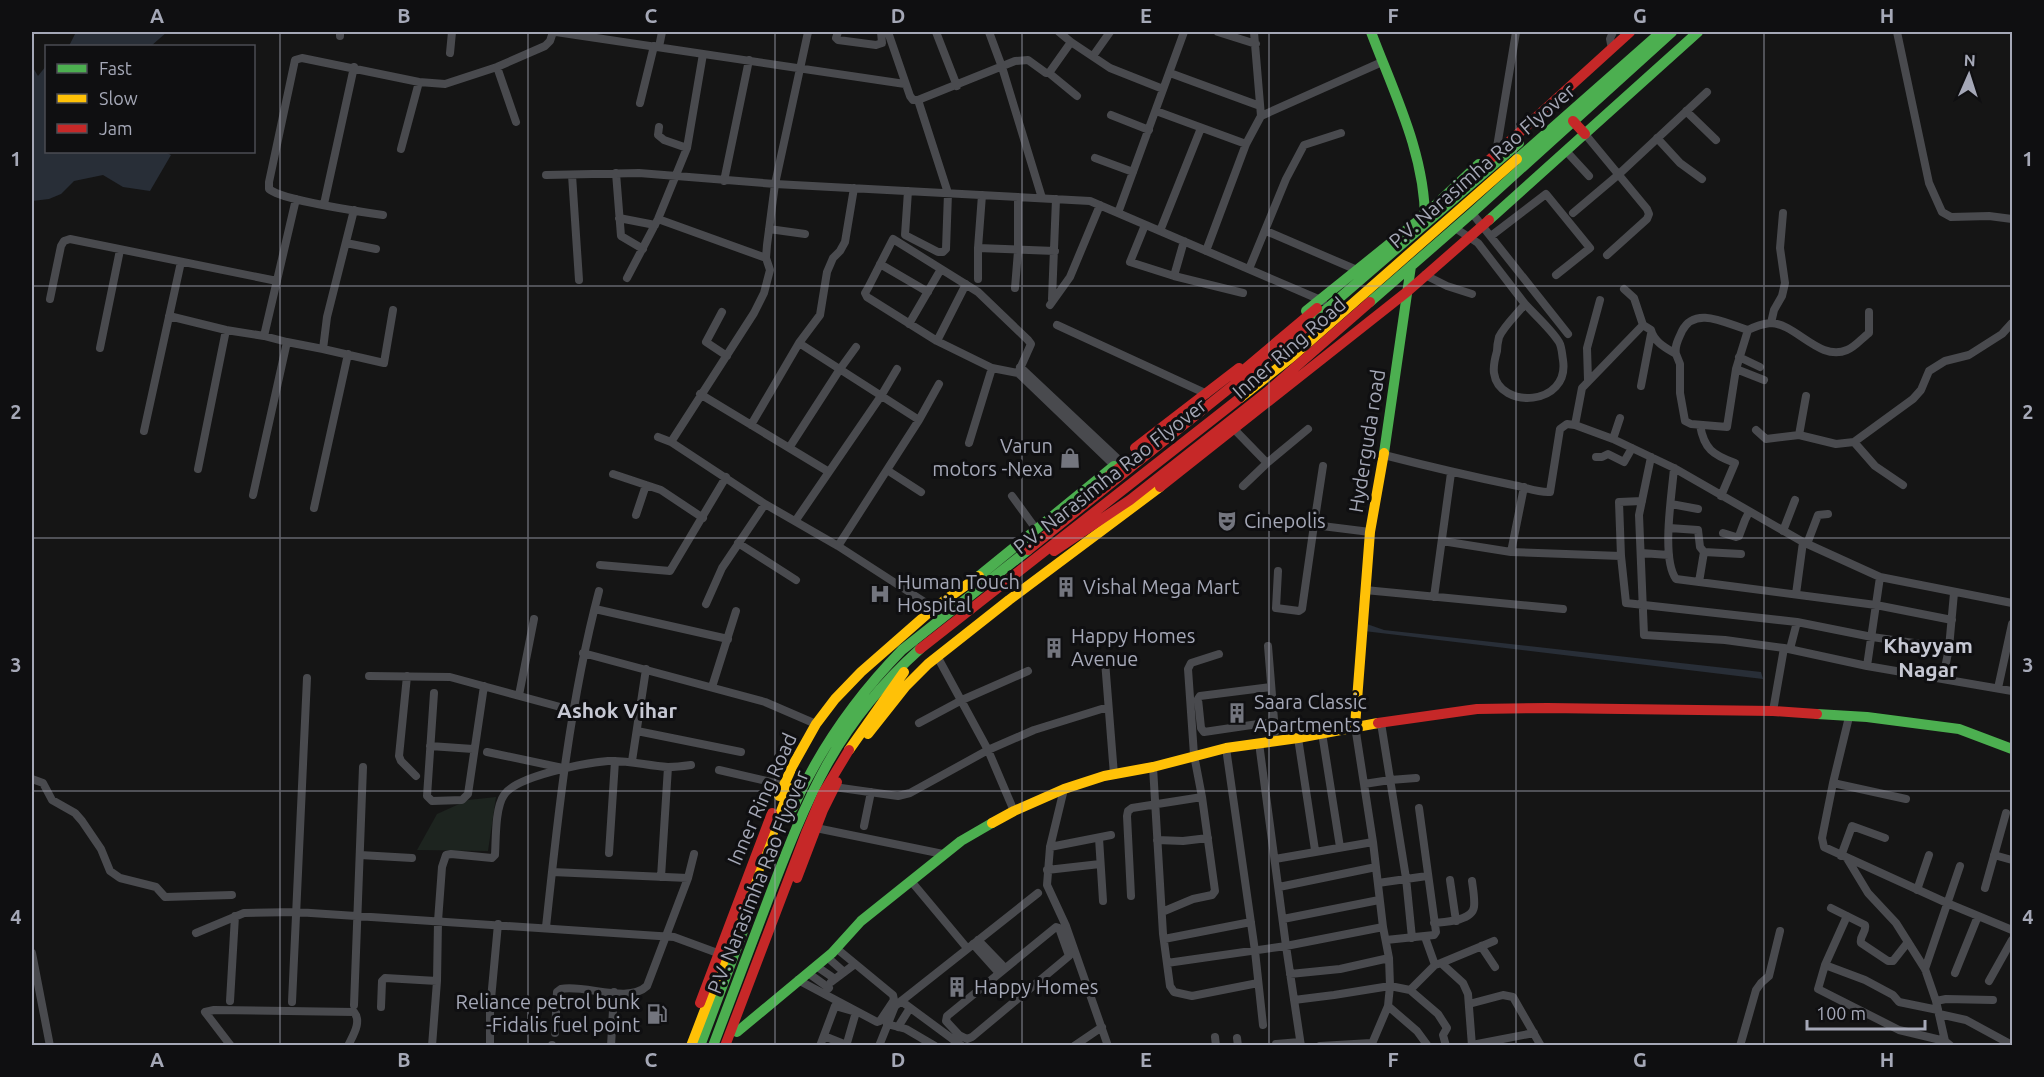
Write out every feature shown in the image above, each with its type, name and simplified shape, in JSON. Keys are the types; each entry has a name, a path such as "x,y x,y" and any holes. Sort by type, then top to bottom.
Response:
{"main road":[{"path":"1371,32 1418,158 1425,197 1425,219"},
{"name":"P.V. Narasimha Rao Flyover","path":"701,1046 802,786 832,732 870,682 902,650 932,625 1285,346 1649,32"},
{"name":"P.V. Narasimha Rao Flyover","path":"714,1046 795,829 812,791 842,737 894,673 938,634 1293,356 1661,32"},
{"name":"Inner Ring Road","path":"714,1046 797,829 823,773 855,722 881,690 911,659 1000,588 1130,500 1231,426 1672,32"},
{"path":"725,1046 811,830 834,787 869,733 921,670 1009,600 1135,507 1231,426 1408,291 1698,32"},
{"name":"Inner Ring Road","path":"1581,74 1611,44 1622,35 1629,33"},
{"name":"Inner Ring Road","path":"701,1046 784,824 810,767 831,731 855,697 937,610 1011,560 1140,448 1425,219 1496,150 1629,33"},
{"path":"1573,121 1585,134"},
{"name":"Inner Ring Road","path":"683,1046 784,785 816,724 835,699 861,672 1035,529 1117,463 1244,369 1357,270 1425,219"},
{"name":"Hyderguda road","path":"1355,726 1370,532 1384,455 1411,266"},
{"path":"1244,369 1267,392"},
{"path":"1000,588 1009,600"},
{"path":"691,1046 784,801 805,759 830,719 873,671 901,649"},
{"path":"737,1032 823,794 842,759 868,720 892,690 911,659 921,670"},
{"path":"737,1032 827,957 861,921 961,841 1014,812 1064,789 1114,774 1153,767 1194,755 1355,726 1477,709 1547,708 1773,711 1867,717 1959,729 2013,748"}],"street":[{"path":"450,53 452,32"},
{"path":"383,215 274,194 269,189 268,182 295,60 302,58 419,82 445,84 497,67 545,46 558,32 612,36 703,54 905,84"},
{"path":"640,103 656,46 663,32 671,32"},
{"path":"671,442 754,313 764,293 770,270 766,258 775,184 808,32"},
{"path":"838,32 836,38 838,40 876,45 882,43 881,32"},
{"path":"888,32 905,84 913,100 957,86 1015,61 1028,60 1046,74 1049,73 1077,96"},
{"path":"936,32 957,86"},
{"path":"989,32 1002,67 1041,198"},
{"path":"1059,32 1110,68 1163,89"},
{"path":"1093,56 1110,32"},
{"path":"1118,213 1184,32"},
{"path":"1218,32 1256,44"},
{"path":"1206,251 1246,144 1261,116 1254,32"},
{"path":"1496,150 1516,32"},
{"path":"1611,44 1610,39 1613,32"},
{"path":"1897,32 1929,183 1942,212 1952,217 1989,216 2012,219"},
{"path":"1049,73 1071,42"},
{"path":"627,278 644,249 687,148 703,54"},
{"path":"724,181 749,60"},
{"path":"1261,116 1382,62"},
{"path":"324,204 354,67"},
{"path":"497,67 516,122"},
{"path":"1170,73 1260,106"},
{"path":"401,149 419,82"},
{"path":"1573,213 1618,175 1707,92"},
{"path":"906,191 906,236 941,252 946,249 948,193 918,100"},
{"path":"1156,111 1246,144"},
{"path":"1686,111 1716,140"},
{"path":"1111,115 1149,130"},
{"path":"659,127 658,135 664,140 687,148"},
{"path":"1160,231 1201,128"},
{"path":"1250,269 1286,179 1304,145 1341,133"},
{"path":"1585,134 1649,214 1647,219 1607,255"},
{"path":"1658,138 1680,163 1702,179"},
{"path":"1566,151 1589,176"},
{"path":"1095,158 1133,172"},
{"path":"546,175 639,172 724,181 1090,201 1323,301"},
{"path":"616,173 621,236 644,249"},
{"path":"572,175 579,280"},
{"path":"751,425 799,343 820,315 827,272 833,258 845,242 854,188"},
{"path":"906,191 902,235 893,239 865,293 867,297 937,341 992,368 1019,370 1117,463"},
{"path":"1491,236 1546,194 1590,248 1556,275"},
{"path":"978,279 982,195"},
{"path":"1015,288 1018,197"},
{"path":"264,336 296,199"},
{"path":"1056,199 1051,303 1070,277 1101,206"},
{"path":"323,349 327,317 354,210"},
{"path":"1472,213 1568,334"},
{"path":"1771,323 1785,283 1780,248 1783,213"},
{"path":"619,218 656,222 766,258"},
{"path":"1145,225 1130,262 1174,276 1243,293"},
{"path":"1455,228 1478,243 1525,304 1560,344 1564,366 1563,377 1558,386 1539,397 1526,399 1502,389 1494,373 1500,336 1525,304"},
{"path":"769,229 805,234"},
{"path":"1266,231 1357,270"},
{"path":"50,299 64,241 70,239 277,281"},
{"path":"893,239 978,292 1011,321 1031,344 1019,370"},
{"path":"1174,276 1184,241"},
{"path":"346,243 376,249"},
{"path":"978,248 1055,251"},
{"path":"100,348 120,250"},
{"path":"144,431 181,261"},
{"path":"880,264 928,292"},
{"path":"909,324 941,269"},
{"path":"1425,275 1447,286 1472,294"},
{"path":"937,341 966,284"},
{"path":"1624,289 1634,298 1643,325 1651,330 1651,334 1664,346 1676,354"},
{"path":"1588,380 1587,348 1600,300"},
{"path":"169,316 384,363 393,310"},
{"path":"722,312 706,342 727,356"},
{"path":"1748,330 1736,369 1727,427 1688,423 1684,418 1680,364 1675,348 1685,325 1694,318 1702,316 1748,330 1771,323 1784,327 1812,344 1838,352 1849,350 1869,333 1869,312"},
{"path":"1756,430 1766,439 1799,435 1836,444 1854,442 1913,399 1921,390 1929,371 1945,361 1969,356 2013,323"},
{"path":"1057,325 1207,394"},
{"path":"1575,425 1580,394 1588,380 1606,365 1643,325"},
{"path":"198,469 226,330"},
{"path":"1641,386 1651,334"},
{"path":"253,495 287,342"},
{"path":"799,343 919,420"},
{"path":"789,448 856,347"},
{"path":"314,508 348,354"},
{"path":"1739,357 1760,368"},
{"path":"969,443 992,368"},
{"path":"796,520 882,396 897,369"},
{"path":"1736,369 1764,380"},
{"path":"838,546 919,420 939,384"},
{"path":"700,394 829,472"},
{"path":"1799,435 1806,396"},
{"path":"1613,439 1620,418"},
{"path":"1384,455 1451,473 1544,493 1550,492 1560,429 1567,424 1575,425 1613,439 1674,468 1805,543 1880,577 2013,603"},
{"path":"1700,425 1702,439 1711,450 1719,458 1735,464 1722,496"},
{"path":"1231,426 1267,463"},
{"path":"1243,486 1308,429"},
{"path":"658,437 671,442 765,504 796,520 937,610"},
{"path":"1854,442 1875,466 1903,485"},
{"path":"1596,457 1602,457 1608,453 1624,462 1632,448"},
{"path":"1651,457 1639,515 1644,635 1725,640 1787,648 1867,666 2013,691"},
{"path":"1278,571 1276,608 1299,611 1302,609 1323,466"},
{"path":"1674,468 1669,555 1672,574 1676,579 1876,605 1952,620"},
{"path":"887,470 921,492"},
{"path":"1434,597 1451,473"},
{"path":"613,474 661,490 703,518"},
{"path":"600,565 670,571 726,477"},
{"path":"636,515 646,485"},
{"path":"1511,552 1524,487"},
{"path":"1012,496 1035,529"},
{"path":"1783,531 1795,500"},
{"path":"1642,501 1619,502 1626,603 1643,603 1797,622 1872,637 1948,648"},
{"path":"706,604 722,568 765,504"},
{"path":"1671,504 1698,509"},
{"path":"1723,533 1739,536 1749,512"},
{"path":"1796,594 1805,543 1818,515 1828,514"},
{"path":"1314,525 1370,532"},
{"path":"1669,528 1698,530 1700,547 1704,552 1699,582"},
{"path":"1442,541 1511,552 1621,556"},
{"path":"738,543 796,580"},
{"path":"1704,552 1741,554"},
{"path":"1641,553 1669,555"},
{"path":"1867,666 1880,577"},
{"path":"1365,590 1563,609"},
{"path":"546,927 564,768 583,654 599,591"},
{"path":"1943,678 1954,593"},
{"path":"595,609 728,639"},
{"path":"712,687 736,611"},
{"path":"519,695 534,619"},
{"path":"1773,711 1787,648 1797,622"},
{"path":"1998,688 2010,654 2012,626"},
{"path":"1268,645 1273,740"},
{"path":"583,654 765,702 816,724"},
{"path":"1162,912 1193,899 1212,895 1215,891 1194,755 1188,666 1219,654"},
{"path":"937,656 988,750 1014,812"},
{"path":"1105,661 1114,774"},
{"path":"632,761 646,669"},
{"path":"919,723 962,700 1028,671"},
{"path":"369,676 450,677 575,711"},
{"path":"407,676 399,756 416,776"},
{"path":"292,1002 307,678"},
{"path":"434,693 427,796 432,801 462,800 466,798 484,686"},
{"path":"1271,687 1200,696 1198,699 1201,728 1204,732 1265,723 1269,726 1273,740"},
{"path":"834,787 898,796 910,793 988,750 1034,730 1108,707"},
{"path":"1849,717 1822,838 1824,847 1917,890 2013,930"},
{"path":"1381,723 1406,879 1412,938"},
{"path":"1320,1046 1371,1044 1388,1006 1389,958 1355,726"},
{"path":"637,731 741,752"},
{"path":"1322,733 1340,847"},
{"path":"1298,738 1315,850"},
{"path":"1259,743 1301,1043 1276,1044"},
{"path":"430,746 473,749"},
{"path":"1226,748 1255,951 1263,1025"},
{"path":"487,752 564,768"},
{"path":"609,853 615,761"},
{"path":"432,1046 437,981 438,921 442,867 446,855 492,858 495,855 499,808 504,794 524,780 564,768 615,761 632,761 668,767 691,765"},
{"path":"354,1005 363,767"},
{"path":"662,877 668,767"},
{"path":"1153,767 1156,840 1170,986 1174,993 1192,996 1258,983"},
{"path":"719,770 784,785"},
{"path":"1364,784 1416,778"},
{"path":"32,779 43,783 52,801 75,813 82,821 101,849 107,866 114,874 156,887 165,897 232,895"},
{"path":"1833,783 1906,799"},
{"path":"1064,789 1050,847 1047,885 1066,926 1108,1046"},
{"path":"864,826 871,792"},
{"path":"1131,896 1126,816 1128,811 1132,808 1202,797"},
{"path":"1386,940 1435,934 1419,808"},
{"path":"1985,888 2006,813"},
{"path":"1847,916 1825,965 1818,986 1819,990 1899,1030 1946,1044 1938,1008 1925,969 1896,923 1868,893 1844,857 1852,826 1885,838"},
{"path":"811,830 943,854"},
{"path":"1050,847 1112,835"},
{"path":"1099,838 1103,901"},
{"path":"1156,840 1183,841 1208,838"},
{"path":"1275,859 1315,850 1373,842"},
{"path":"555,1033 557,992 561,989 640,992 647,986 688,878 694,854"},
{"path":"360,855 412,858"},
{"path":"1917,890 1929,855"},
{"path":"1994,855 2013,860"},
{"path":"1047,870 1100,864"},
{"path":"1925,969 1960,866"},
{"path":"1279,887 1376,867"},
{"path":"552,872 688,878"},
{"path":"1377,883 1427,876"},
{"path":"1450,880 1456,921"},
{"path":"911,881 1002,970"},
{"path":"1434,922 1456,921 1474,910 1472,881"},
{"path":"879,1046 898,1004 1038,893"},
{"path":"1283,919 1379,900"},
{"path":"1832,908 1865,926 1860,938 1861,943 1888,961 1893,961 1908,942"},
{"path":"196,933 244,913 263,911 358,915 674,937 733,959"},
{"path":"230,1001 235,916"},
{"path":"1955,973 1978,916"},
{"path":"1164,939 1251,922"},
{"path":"490,1046 490,1010 498,924"},
{"path":"1056,927 1059,928 1069,956 972,1037 965,1039 950,1025 946,1017 1002,970 1056,927"},
{"path":"1167,963 1286,946 1383,927"},
{"path":"1740,1046 1756,990 1772,970 1780,931"},
{"path":"1425,937 1438,964 1463,983 1469,1004 1472,1045 1534,1033"},
{"path":"1989,981 2013,940"},
{"path":"1410,990 1438,964 1494,941"},
{"path":"1481,946 1495,967"},
{"path":"798,980 878,1022 894,1000 893,994 836,948"},
{"path":"32,953 50,1046"},
{"path":"827,957 844,972"},
{"path":"1290,974 1340,969 1389,958"},
{"path":"812,970 832,983 855,964"},
{"path":"1825,965 1865,980 1893,995 1899,1002 1938,1008 2013,1044"},
{"path":"381,1007 382,981 385,978 437,981"},
{"path":"1294,999 1334,996 1390,986 1410,990 1438,1014 1447,1028 1443,1035 1446,1046"},
{"path":"611,1046 614,992"},
{"path":"1469,1004 1503,995 1513,997 1541,1046"},
{"path":"1938,1008 1946,999 1993,1000"},
{"path":"898,1004 962,1046"},
{"path":"820,1046 827,1036 835,1006 856,1012 847,1043 844,1044 827,1036"},
{"path":"1388,1006 1416,1031 1428,1046"},
{"path":"231,1046 206,1012 214,1010 354,1012 357,1017 356,1029 348,1046"},
{"path":"898,1027 908,1011"},
{"path":"887,1024 922,1037 935,1046"},
{"path":"1074,1046 1102,1027"},
{"path":"732,1046 737,1032"},
{"path":"1215,1036 1216,1046"},
{"path":"1522,1036 1523,1046"}],"shaded area":[{"path":"76,32 167,32 152,45 70,45"},
{"path":"32,66 38,76 45,67 45,153 167,153 171,155 150,191 123,187 103,175 74,181 61,194 49,199 32,201"},
{"path":"1364,623 1384,630 1761,672 1763,679 1364,631"},
{"path":"496,797 488,851 417,850 437,814 468,800"}],"traffic: fast":[{"path":"1371,32 1414,148 1424,195 1425,220"},
{"path":"1517,159 1661,32"},
{"path":"1370,302 1672,32"},
{"path":"1489,220 1698,32"},
{"path":"1307,326 1519,143"},
{"path":"1306,311 1424,216 1479,164"},
{"path":"1384,453 1411,266"},
{"path":"979,576 1114,466"},
{"path":"793,808 840,724 885,668 902,650 1028,550"},
{"path":"713,1046 796,828 827,764 845,734 866,706 920,649"},
{"path":"1817,714 1867,717 1959,729 2012,749"},
{"path":"737,1032 832,953 861,921 961,841 992,823"},
{"path":"700,1046 755,899"}],"traffic: slow":[{"path":"1240,398 1293,356 1517,159"},
{"path":"1355,726 1370,532 1384,453"},
{"path":"868,734 906,686 928,664 1160,487"},
{"path":"779,796 816,724 835,699 861,672 934,608 979,576"},
{"path":"849,750 904,672"},
{"path":"992,823 1064,789 1104,776 1153,767 1226,748 1298,738 1378,723"},
{"path":"691,1046 790,788"}],"traffic: jam":[{"path":"1476,172 1630,32"},
{"path":"1573,121 1585,134"},
{"path":"1160,487 1408,291 1489,220"},
{"path":"1054,551 1130,500 1267,392 1370,302"},
{"path":"1234,378 1317,308"},
{"path":"1028,550 1307,326"},
{"path":"1135,448 1239,368"},
{"path":"920,649 1240,398"},
{"path":"1109,476 1147,446"},
{"path":"1378,723 1477,709 1773,711 1817,714"},
{"path":"725,1046 806,833 823,793 849,750"},
{"path":"797,878 823,810 837,782"},
{"path":"700,1003 772,813"}],"place":[{"name":"Varun motors -Nexa","path":"1070,458"},
{"name":"Cinepolis","path":"1227,521"},
{"name":"Vishal Mega Mart","path":"1066,587"},
{"name":"Human Touch Hospital","path":"880,594"},
{"name":"Happy Homes Avenue","path":"1054,648"},
{"name":"Saara Classic Apartments","path":"1237,713"},
{"name":"Happy Homes","path":"957,987"},
{"name":"Reliance petrol bunk -Fidalis fuel point","path":"657,1014"}],"district":[{"name":"Khayyam Nagar","path":"1928,658"},
{"name":"Ashok Vihar","path":"617,711"}]}
